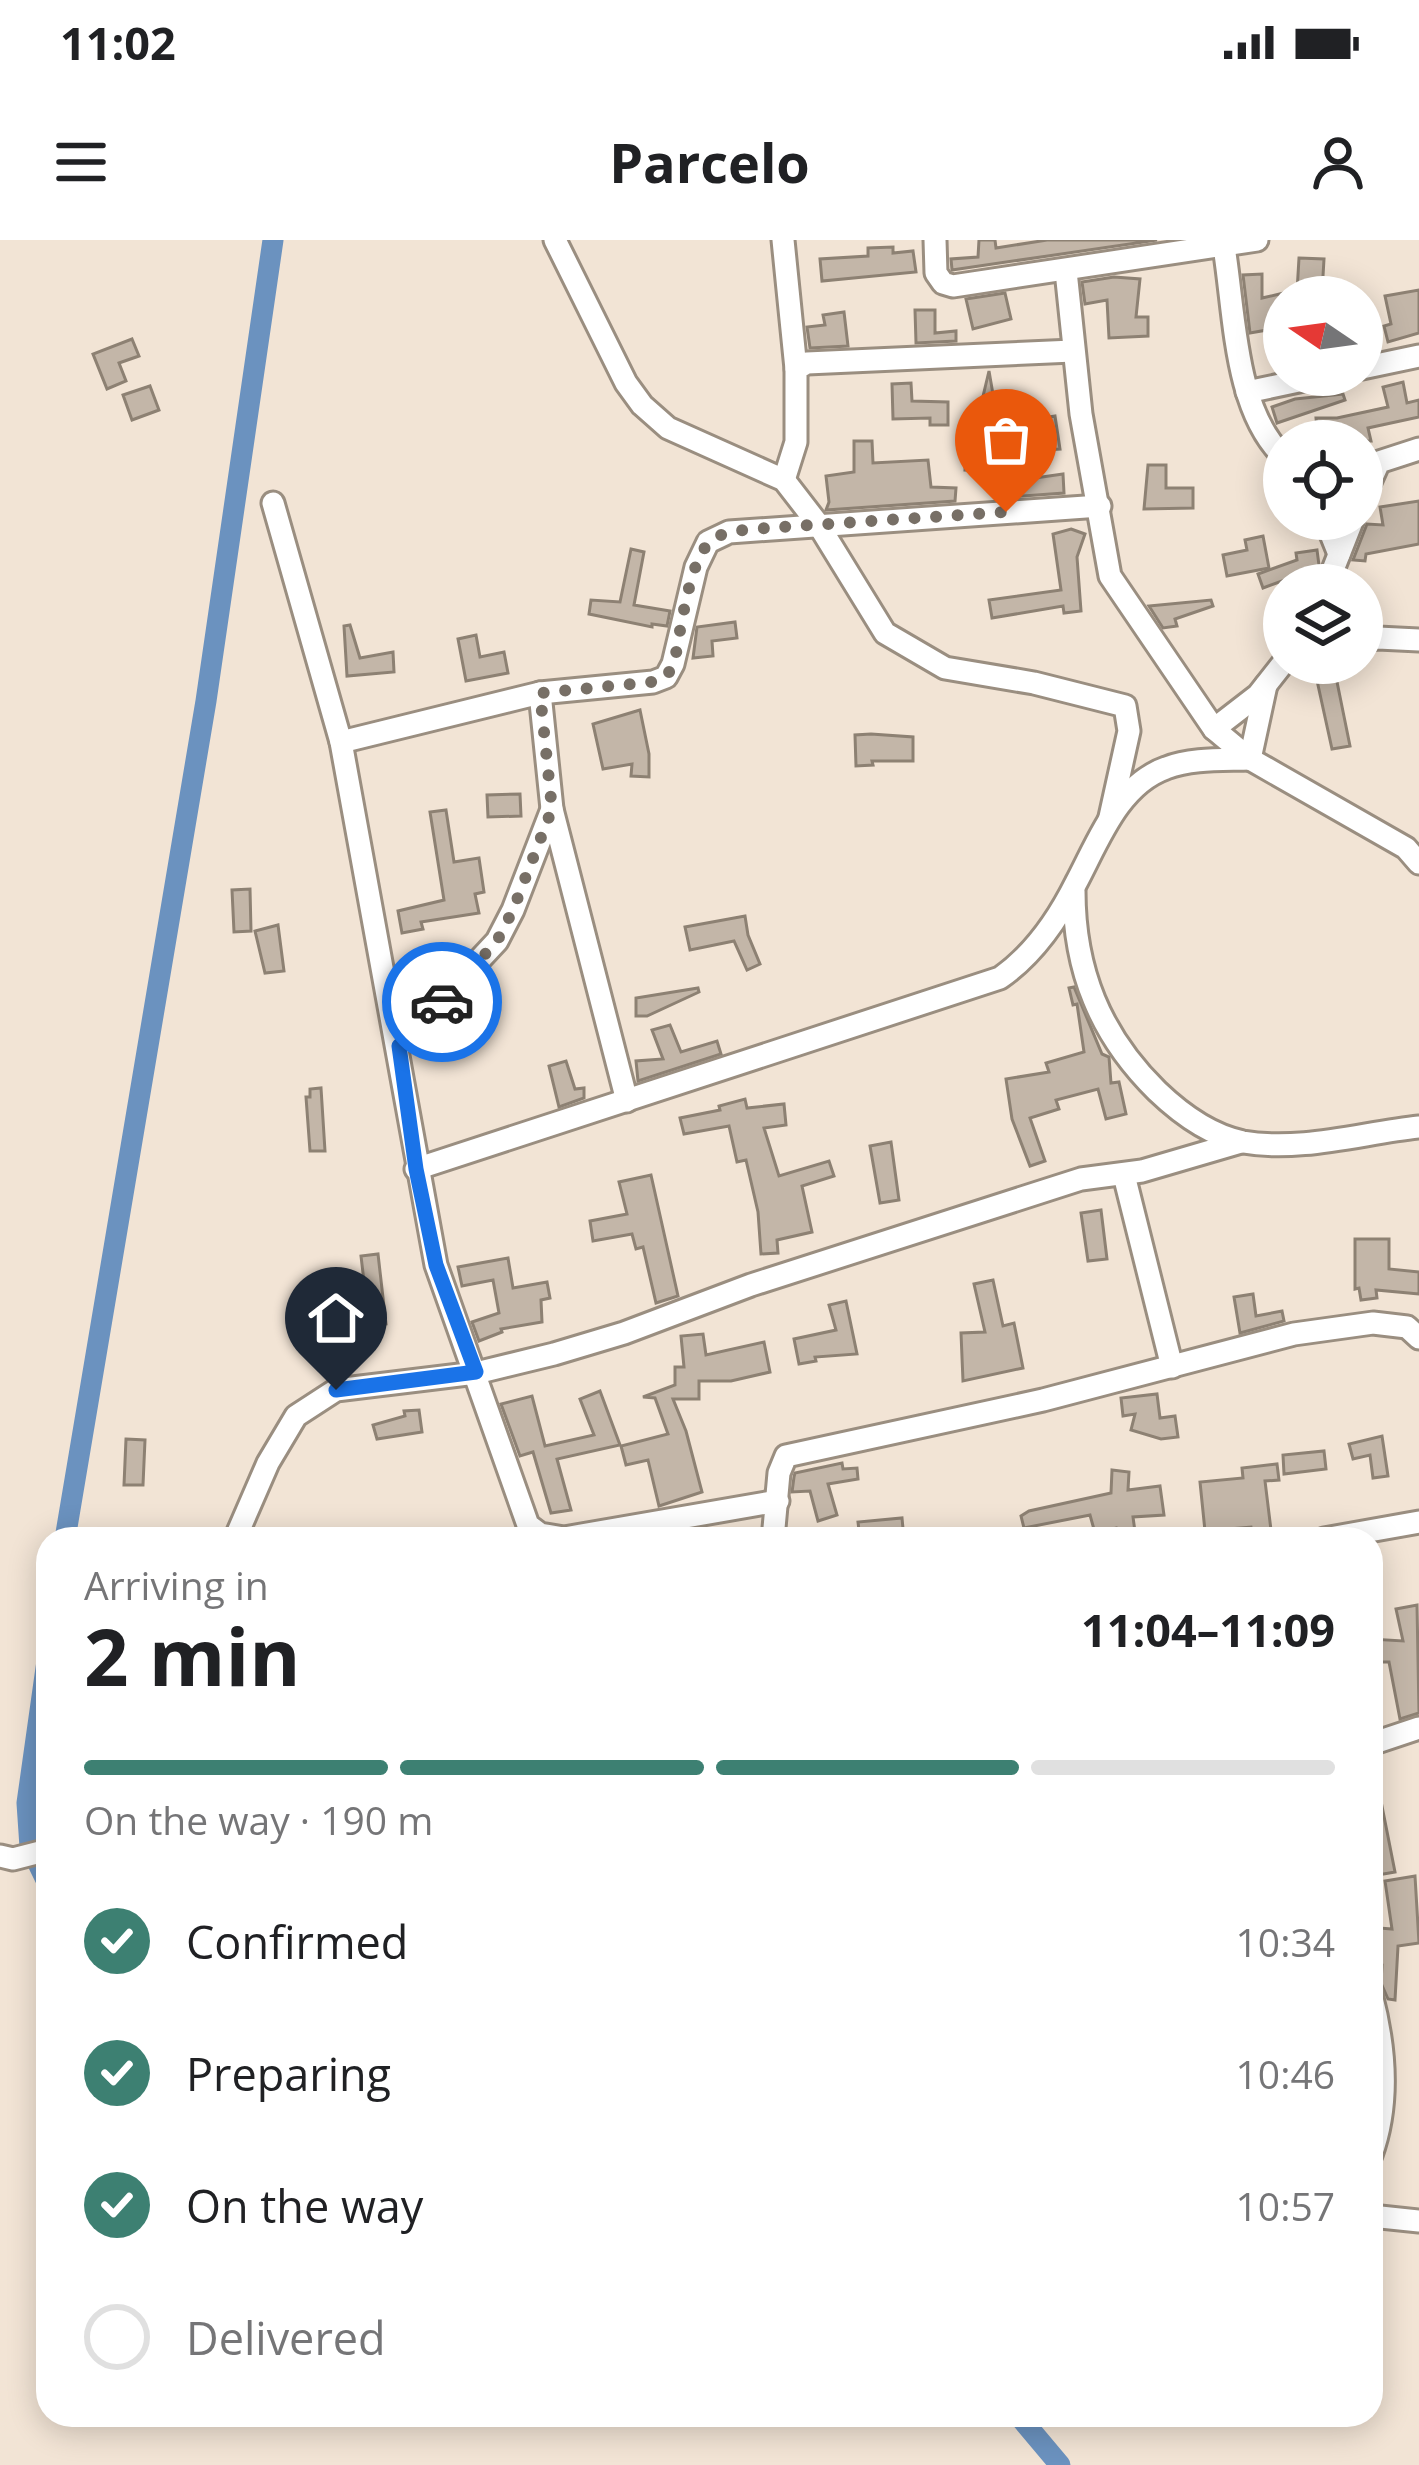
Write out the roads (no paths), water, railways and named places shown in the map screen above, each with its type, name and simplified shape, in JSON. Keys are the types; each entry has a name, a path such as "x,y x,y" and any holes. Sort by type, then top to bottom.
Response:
{"street":[{"path":"555,240 642,405 668,428 784,480 818,524 885,633 946,668 1034,683 1125,706 1129,731 1109,820"},
{"path":"782,240 796,369 796,442 784,480"},
{"path":"935,240 936,273 952,286 1257,240"},
{"path":"1224,248 1247,392 1263,432"},
{"path":"1066,271 1081,414 1110,576 1214,729 1250,759 1415,853"},
{"path":"796,369 807,363 1073,351"},
{"path":"1383,364 1419,356"},
{"path":"1247,392 1263,389"},
{"path":"1383,461 1419,449"},
{"path":"274,502 341,742 436,1265 530,1527"},
{"path":"341,742 540,693 666,677 674,664 696,567 709,542 729,532 1100,506"},
{"path":"1333,540 1339,554"},
{"path":"1335,564 1345,540"},
{"path":"1383,638 1419,640"},
{"path":"1214,729 1266,685"},
{"path":"1250,759 1266,685"},
{"path":"540,693 552,809 627,1101"},
{"path":"416,1169 1000,977 1019,965 1046,933 1109,820 1143,780 1183,763 1250,759"},
{"path":"399,1046 497,941 552,809"},
{"path":"1075,887 1074,933 1100,1019 1131,1065 1185,1118 1240,1142"},
{"path":"240,1527 268,1462 296,1415 336,1390 476,1372 624,1333 751,1285 1081,1179 1124,1175 1240,1142 1324,1142 1419,1126"},
{"path":"1124,1175 1172,1367"},
{"path":"775,1527 779,1473 786,1456 911,1432 1294,1334 1373,1323 1407,1327 1419,1338"},
{"path":"628,1527 778,1501"},
{"path":"1383,1528 1419,1522"},
{"path":"1383,1740 1419,1727"},
{"path":"1383,2217 1419,2221"}],"waterway":[{"path":"67,1527 206,701 273,240"},
{"path":"36,1739 27,1803 30,1847 36,1859"},
{"path":"1028,2427 1060,2465"}]}
